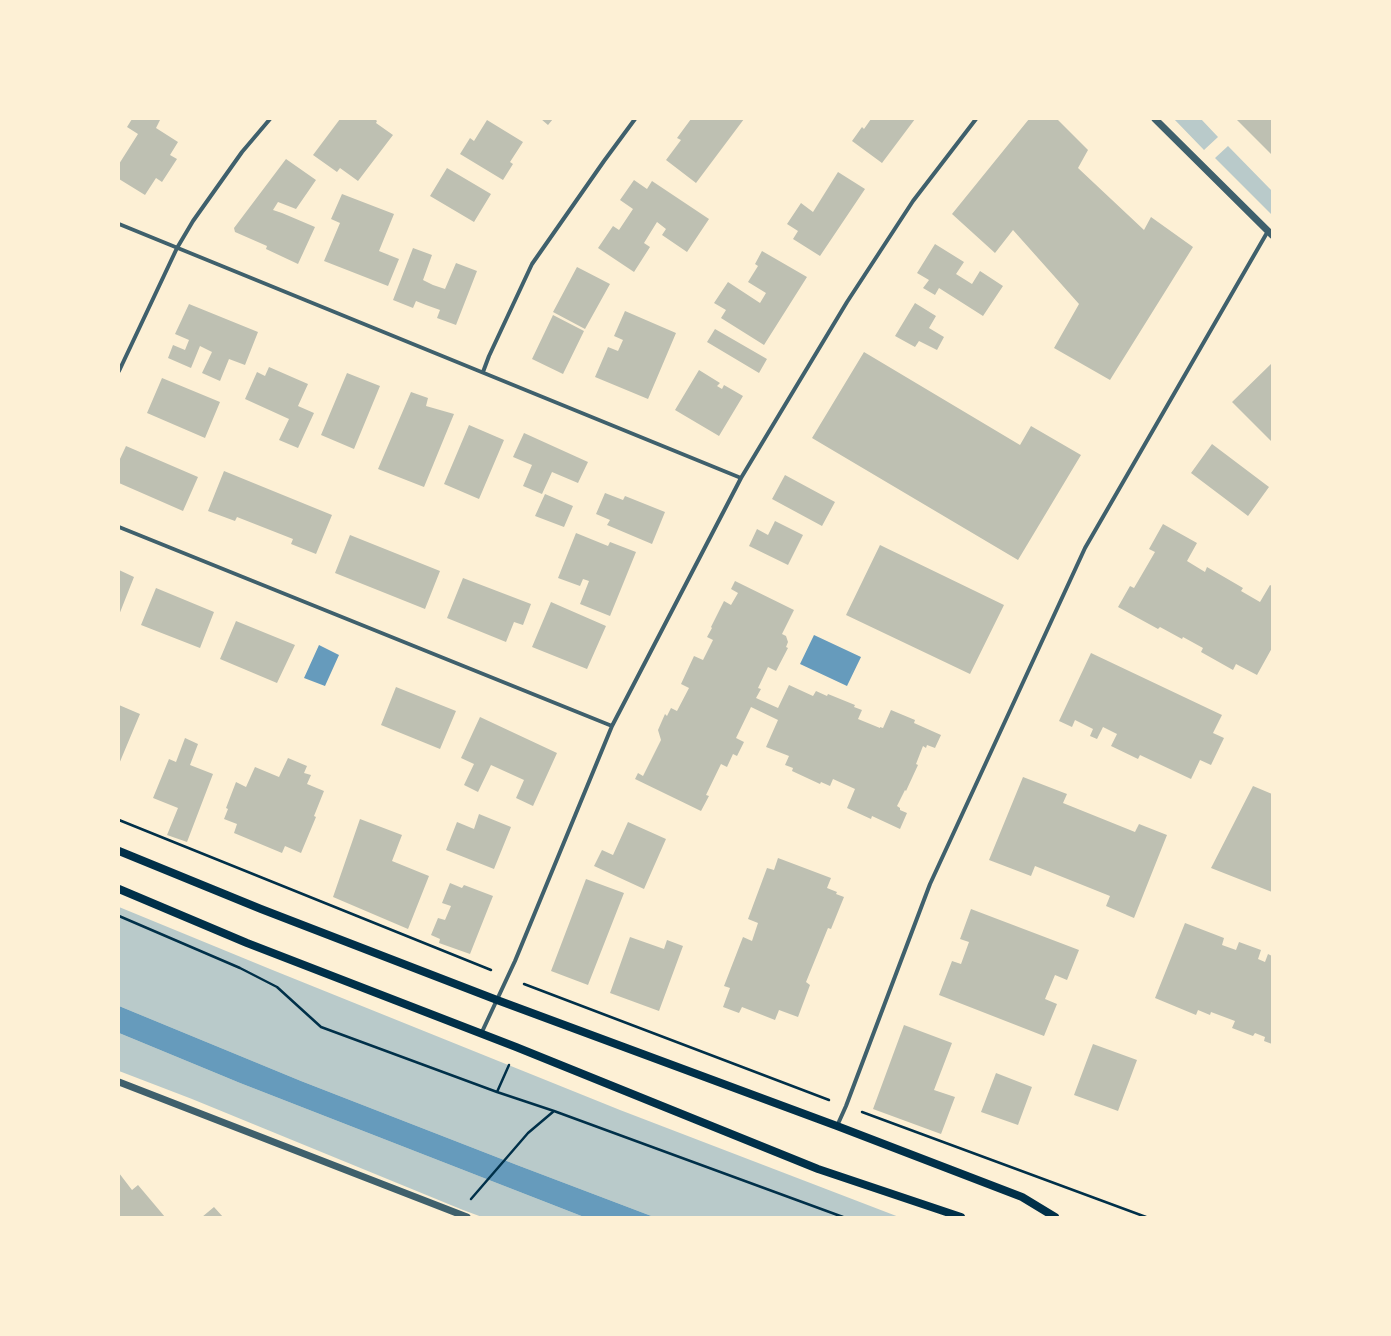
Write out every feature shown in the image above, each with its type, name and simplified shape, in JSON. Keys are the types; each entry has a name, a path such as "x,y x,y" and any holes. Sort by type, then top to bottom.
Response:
{"main road":[{"path":"119,851 261,909 497,1000 837,1126 1022,1197 1055,1217"},
{"path":"119,889 247,943 481,1034 818,1169 961,1217"}],"street":[{"path":"119,371 177,248 193,221 242,152 270,119"},
{"path":"483,372 532,264 635,119"},
{"path":"481,1034 508,977 612,726 741,478 847,302 913,201 976,119"},
{"path":"837,1126 846,1106 930,884 1085,548 1270,233 1155,119"},
{"path":"119,224 741,478"},
{"path":"119,527 612,726"},
{"path":"119,1082 454,1215 467,1217"}],"path":[{"path":"119,820 541,991"},
{"path":"119,916 240,968 277,987 321,1027 497,1092 554,1110 843,1217"},
{"path":"497,1092 516,1048"},
{"path":"473,1196 528,1133 554,1110"}],"shaded area":[{"path":"1174,119 1201,119 1218,137 1204,150"},
{"path":"1228,146 1272,191 1272,215 1215,158"},
{"path":"119,907 620,1110 899,1217 654,1217 301,1081 119,1006"},
{"path":"119,1033 240,1083 584,1217 482,1217 463,1210 192,1099 119,1071"}],"water":[{"path":"814,635 861,657 847,686 800,664"},
{"path":"319,645 339,655 325,686 304,678"},
{"path":"119,1006 301,1081 654,1217 584,1217 240,1083 119,1033"}],"building":[{"path":"132,119 160,120 156,128 178,142 170,155 177,159 162,182 156,178 145,195 119,179 119,164 138,134 127,127"},
{"path":"340,119 375,119 377,121 376,123 393,135 358,181 340,168 337,172 313,155"},
{"path":"541,119 553,119 548,125"},
{"path":"691,119 744,119 696,183 666,160 681,140 677,138"},
{"path":"871,119 915,119 882,163 852,141 862,127 864,129"},
{"path":"1029,119 1057,119 1088,150 1078,168 1144,230 1151,217 1193,247 1110,380 1054,348 1079,304 1013,230 995,253 952,214"},
{"path":"1236,119 1272,119 1272,155"},
{"path":"487,120 523,142 510,162 513,164 503,180 460,154 470,138 474,141"},
{"path":"286,159 316,180 296,209 278,202 273,210 315,227 298,264 266,249 267,246 235,232 234,228"},
{"path":"447,168 491,194 474,222 430,196"},
{"path":"838,172 865,189 820,256 793,239 798,231 787,224 801,203 813,212"},
{"path":"634,180 647,189 652,181 709,219 687,252 662,235 666,229 657,222 644,243 650,247 634,272 598,248 613,226 619,230 633,209 620,200"},
{"path":"342,194 394,214 379,251 399,259 388,286 324,261 340,223 331,219"},
{"path":"935,244 964,262 956,274 972,284 980,271 1003,286 983,316 939,288 935,295 923,288 929,280 917,273"},
{"path":"413,248 432,255 423,280 433,285 445,289 456,263 477,271 456,325 437,318 440,310 416,301 413,308 393,300"},
{"path":"762,251 807,277 764,345 721,318 726,310 714,303 728,282 760,303 766,293 748,282 758,266 755,264"},
{"path":"577,267 610,284 585,329 553,312"},
{"path":"915,303 936,316 929,328 944,337 937,350 919,341 915,347 895,336"},
{"path":"189,304 258,332 245,365 229,359 220,381 202,373 212,352 200,346 191,368 168,358 173,345 185,350 189,340 175,334"},
{"path":"625,311 676,333 648,399 595,377 608,347 618,351 623,340 614,336"},
{"path":"553,315 584,331 563,374 532,359"},
{"path":"715,329 767,359 759,373 707,342"},
{"path":"864,352 1020,445 1031,426 1081,455 1018,560 812,438"},
{"path":"1272,363 1272,442 1232,402"},
{"path":"269,367 308,384 298,406 314,413 298,448 279,440 289,419 245,399 257,372 265,376"},
{"path":"699,370 720,383 717,386 722,389 724,385 743,396 719,436 675,410"},
{"path":"347,373 380,386 354,449 321,435"},
{"path":"162,378 220,402 205,438 147,413"},
{"path":"411,392 428,398 426,406 454,414 424,487 378,469"},
{"path":"469,425 504,440 479,499 444,484"},
{"path":"524,433 588,462 578,483 552,472 542,494 523,486 532,465 513,457"},
{"path":"1212,444 1269,487 1248,516 1191,473"},
{"path":"126,446 198,477 183,511 119,483 119,461"},
{"path":"224,471 332,515 316,554 291,544 293,539 237,517 235,521 208,511"},
{"path":"785,475 835,502 822,526 772,499"},
{"path":"605,493 623,500 625,496 665,512 652,544 607,525 610,520 596,514"},
{"path":"545,494 573,506 564,527 535,516"},
{"path":"775,521 803,535 788,565 749,546 757,529 768,535"},
{"path":"1163,524 1197,543 1187,561 1205,572 1207,567 1243,588 1241,591 1260,602 1270,585 1272,586 1272,648 1257,675 1236,664 1233,670 1201,652 1203,648 1183,637 1182,639 1160,627 1158,629 1118,607 1130,586 1134,588 1155,552 1149,549"},
{"path":"576,533 608,546 610,542 636,552 610,616 580,604 589,581 583,579 580,586 558,578"},
{"path":"350,535 440,571 425,609 335,573"},
{"path":"880,545 1004,605 970,674 846,615"},
{"path":"119,570 134,577 119,615"},
{"path":"463,578 531,604 523,625 514,622 506,642 447,618"},
{"path":"735,581 794,610 782,634 786,636 788,642 786,647 788,648 776,671 768,667 758,688 761,689 756,698 778,708 789,685 813,696 816,691 827,696 828,694 855,705 854,707 862,710 858,719 880,728 883,728 891,710 915,720 914,723 941,735 935,748 927,745 926,748 923,746 916,764 918,765 897,806 900,810 907,813 900,829 872,816 871,819 847,808 855,789 833,779 830,786 821,782 820,784 792,771 793,768 785,765 789,756 766,747 778,720 751,707 736,738 744,742 737,756 733,754 727,767 721,764 706,795 709,796 701,811 635,779 638,773 643,776 661,740 658,730 665,714 667,716 671,708 677,711 689,688 681,684 694,656 703,660 713,640 707,637 724,601 731,605 738,593 731,589"},
{"path":"156,588 214,612 200,648 141,625"},
{"path":"551,602 606,626 587,669 532,647"},
{"path":"236,621 295,645 277,683 220,659"},
{"path":"1091,653 1222,715 1213,733 1224,738 1211,765 1200,760 1191,779 1140,755 1138,759 1111,746 1117,734 1103,727 1097,739 1090,736 1093,729 1075,720 1072,727 1059,721"},
{"path":"396,687 456,711 440,749 381,725"},
{"path":"119,705 140,714 119,764"},
{"path":"480,717 557,753 533,806 516,798 524,780 491,765 478,792 464,785 474,764 461,758"},
{"path":"185,738 198,744 190,765 213,774 187,842 167,835 178,808 153,798 169,759 176,762"},
{"path":"288,758 307,766 304,773 311,775 307,784 324,791 314,816 316,817 301,853 285,846 282,853 234,833 237,824 224,819 228,809 226,808 236,782 246,787 255,767 279,777"},
{"path":"1023,777 1067,794 1063,803 1135,832 1139,824 1167,835 1134,918 1106,906 1110,896 1035,866 1031,876 989,860"},
{"path":"1253,786 1272,794 1272,892 1211,868"},
{"path":"479,814 511,827 494,869 446,850 457,822 474,829"},
{"path":"360,819 402,835 392,861 429,876 408,929 333,897"},
{"path":"628,822 666,839 644,889 594,866 602,850 613,855"},
{"path":"778,858 831,878 827,888 844,897 831,929 828,928 806,982 810,985 798,1017 779,1010 775,1020 742,1007 739,1013 723,1007 730,988 724,986 743,937 752,941 758,923 748,919 767,868 774,870"},
{"path":"586,879 624,893 588,985 551,971"},
{"path":"450,883 462,888 464,885 493,896 470,954 439,943 440,939 431,935 438,918 445,920 451,906 442,903"},
{"path":"971,909 1079,950 1067,980 1055,975 1045,999 1057,1004 1044,1036 939,995 952,961 961,964 969,942 960,939"},
{"path":"1185,923 1224,938 1222,945 1236,950 1239,942 1261,950 1258,959 1265,962 1268,954 1272,956 1272,1044 1264,1041 1265,1037 1255,1033 1253,1036 1232,1028 1235,1021 1211,1012 1210,1015 1198,1010 1196,1015 1155,998"},
{"path":"630,937 664,949 667,940 683,946 659,1011 610,993"},
{"path":"904,1025 952,1043 934,1090 955,1097 941,1134 873,1109"},
{"path":"1093,1044 1137,1060 1118,1111 1074,1095"},
{"path":"996,1073 1032,1087 1018,1125 981,1112"},
{"path":"119,1173 132,1190 138,1185 165,1217 119,1217"},
{"path":"214,1207 223,1217 202,1217"}]}
